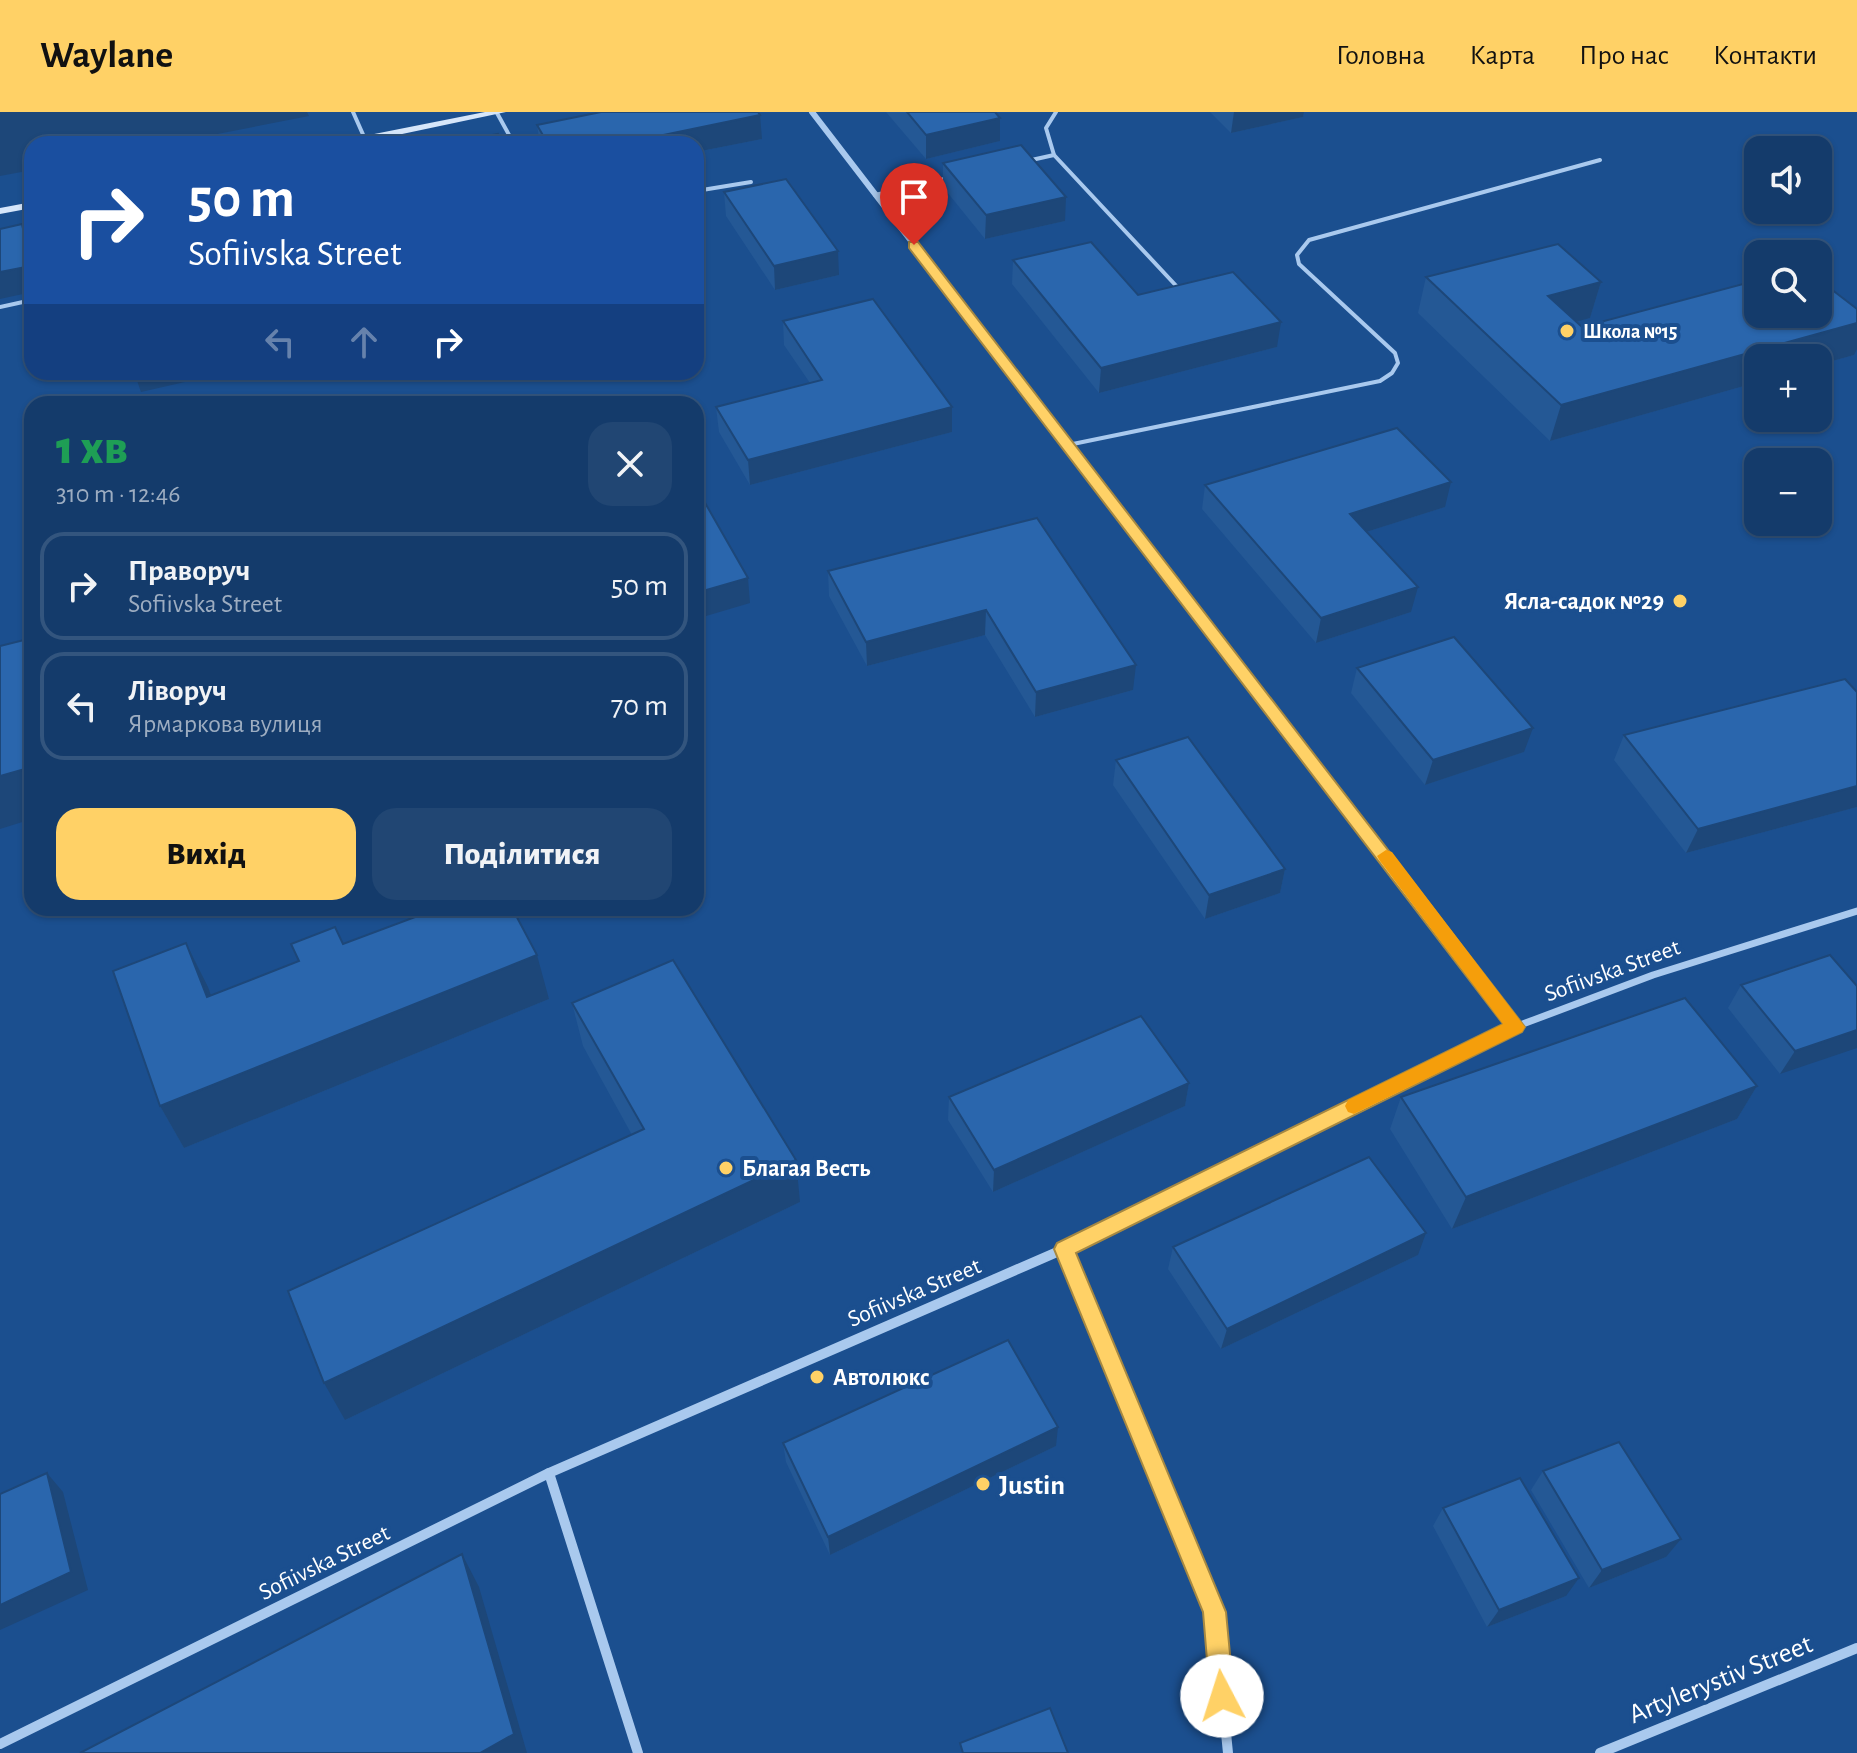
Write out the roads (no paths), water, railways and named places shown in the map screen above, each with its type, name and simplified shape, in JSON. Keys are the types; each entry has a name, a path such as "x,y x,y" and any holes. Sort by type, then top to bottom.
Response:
{"street":[{"path":"380,136 499,112"},
{"path":"812,112 1515,1027"},
{"path":"0,211 24,206"},
{"name":"Sofiivska Street","path":"0,1744 549,1473 1064,1249 1515,1027 1653,975 1857,911"},
{"path":"1064,1249 1214,1612 1228,1753"},
{"path":"549,1473 638,1753"},
{"name":"Artylerystiv Street","path":"1600,1753 1857,1648"}],"lane":[{"path":"353,112 364,136"},
{"path":"499,112 510,136"},
{"path":"1056,112 1046,128 1054,155 1181,291"},
{"path":"1025,161 1054,155"},
{"path":"1068,445 1380,381 1392,373 1398,363 1395,353 1299,264 1297,255 1309,240 1600,160"},
{"path":"875,195 951,178"},
{"path":"704,190 751,182"},
{"path":"0,307 24,302"}],"place":[{"name":"Школа №15","path":"1567,331"},
{"name":"Ясла-садок №29","path":"1680,601"},
{"name":"Благая Весть","path":"726,1168"},
{"name":"Автолюкс","path":"817,1377"},
{"name":"Justin","path":"983,1484"}]}
